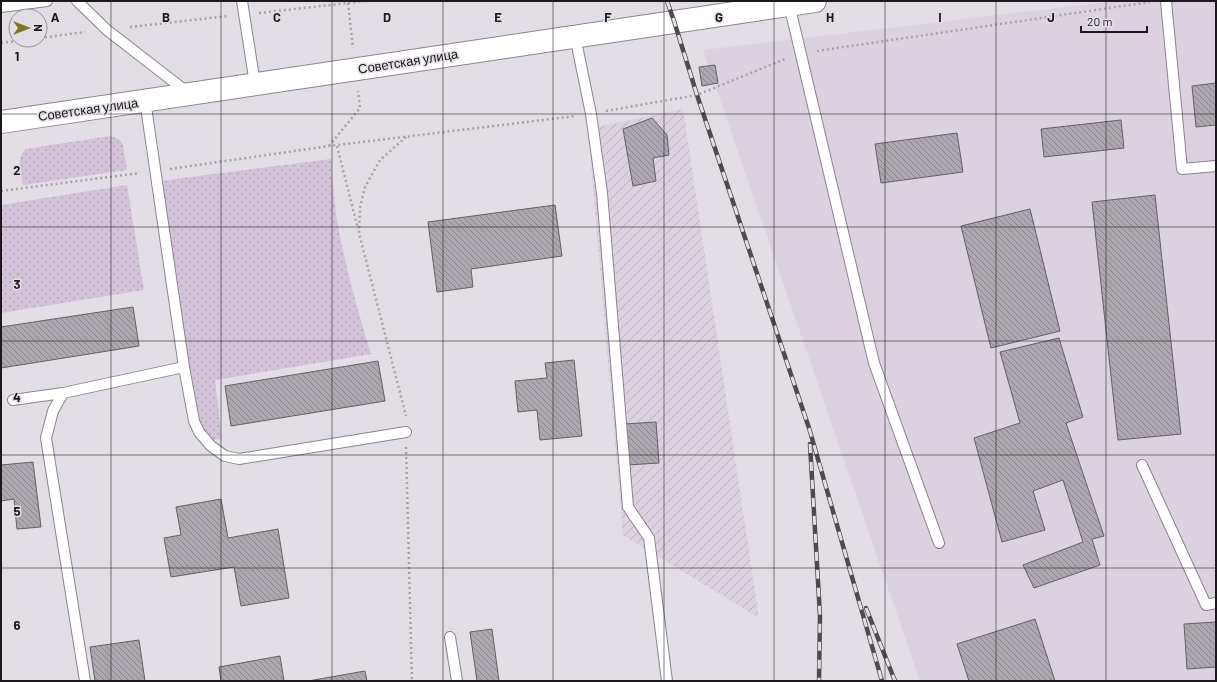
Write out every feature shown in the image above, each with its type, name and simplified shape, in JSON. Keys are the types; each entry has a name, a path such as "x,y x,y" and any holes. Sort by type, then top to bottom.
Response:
{"main road":[{"name":"Советская улица","path":"1,122 788,3 815,1"}],"lane":[{"path":"1,7 47,1"},
{"path":"77,1 107,30 189,94"},
{"path":"242,1 255,84"},
{"path":"1166,1 1182,169 1216,166"},
{"path":"788,3 874,363 939,543"},
{"path":"576,36 591,114 602,193 628,507 649,538 667,681"},
{"path":"145,100 184,367 194,421 199,432 211,446 226,456 239,459 406,432"},
{"path":"13,400 63,393 184,367"},
{"path":"63,393 53,411 46,438 85,681"},
{"path":"1142,465 1206,605 1216,603"},
{"path":"450,636 457,681"}],"path":[{"path":"48,37 366,1"},
{"path":"1,191 591,114 697,95 800,54 1151,2"},
{"path":"359,233 360,208 365,187 380,160 406,137"},
{"path":"337,146 406,414 412,681"}],"shaded area":[{"path":"1116,1 1216,1 1216,681 920,681 703,50"},
{"path":"683,109 759,618 623,535 588,129"},
{"path":"110,136 119,139 123,145 127,170 23,185 20,162 22,153 25,149"},
{"path":"331,159 341,242 361,322 371,354 215,380 222,439 202,441 197,434 159,181"},
{"path":"127,185 144,290 1,313 1,205"}],"building":[{"path":"715,65 718,83 702,86 699,67"},
{"path":"1216,83 1216,125 1196,127 1192,86"},
{"path":"652,118 667,135 669,155 653,158 656,181 633,186 623,129"},
{"path":"1121,120 1124,148 1044,157 1041,129"},
{"path":"957,133 963,172 881,183 875,144"},
{"path":"1155,195 1181,434 1118,440 1092,202"},
{"path":"555,205 562,256 471,269 473,287 437,292 428,222"},
{"path":"1030,209 1060,331 991,348 961,226"},
{"path":"133,307 139,346 1,368 1,327"},
{"path":"1059,338 1083,417 1066,423 1104,536 1092,539 1100,565 1034,588 1023,565 1083,542 1063,480 1033,491 1045,530 1002,542 974,438 1020,423 1000,352"},
{"path":"574,360 582,436 540,440 537,410 518,412 515,381 547,378 545,363"},
{"path":"378,361 385,401 231,426 225,386"},
{"path":"656,422 659,463 627,465 625,424"},
{"path":"33,462 41,527 17,529 14,499 1,501 1,465"},
{"path":"221,499 228,538 278,529 289,598 241,606 234,567 171,577 164,538 181,535 176,507"},
{"path":"1035,619 1055,681 969,681 957,644"},
{"path":"1216,622 1216,667 1187,669 1184,624"},
{"path":"492,629 499,681 477,681 470,632"},
{"path":"139,640 145,681 95,681 90,647"},
{"path":"280,656 284,681 221,681 219,667"},
{"path":"365,671 367,681 308,681"}],"railway":[{"path":"667,1 809,428 882,681"},
{"path":"810,444 820,616 819,681"},
{"path":"866,608 895,681"}]}
